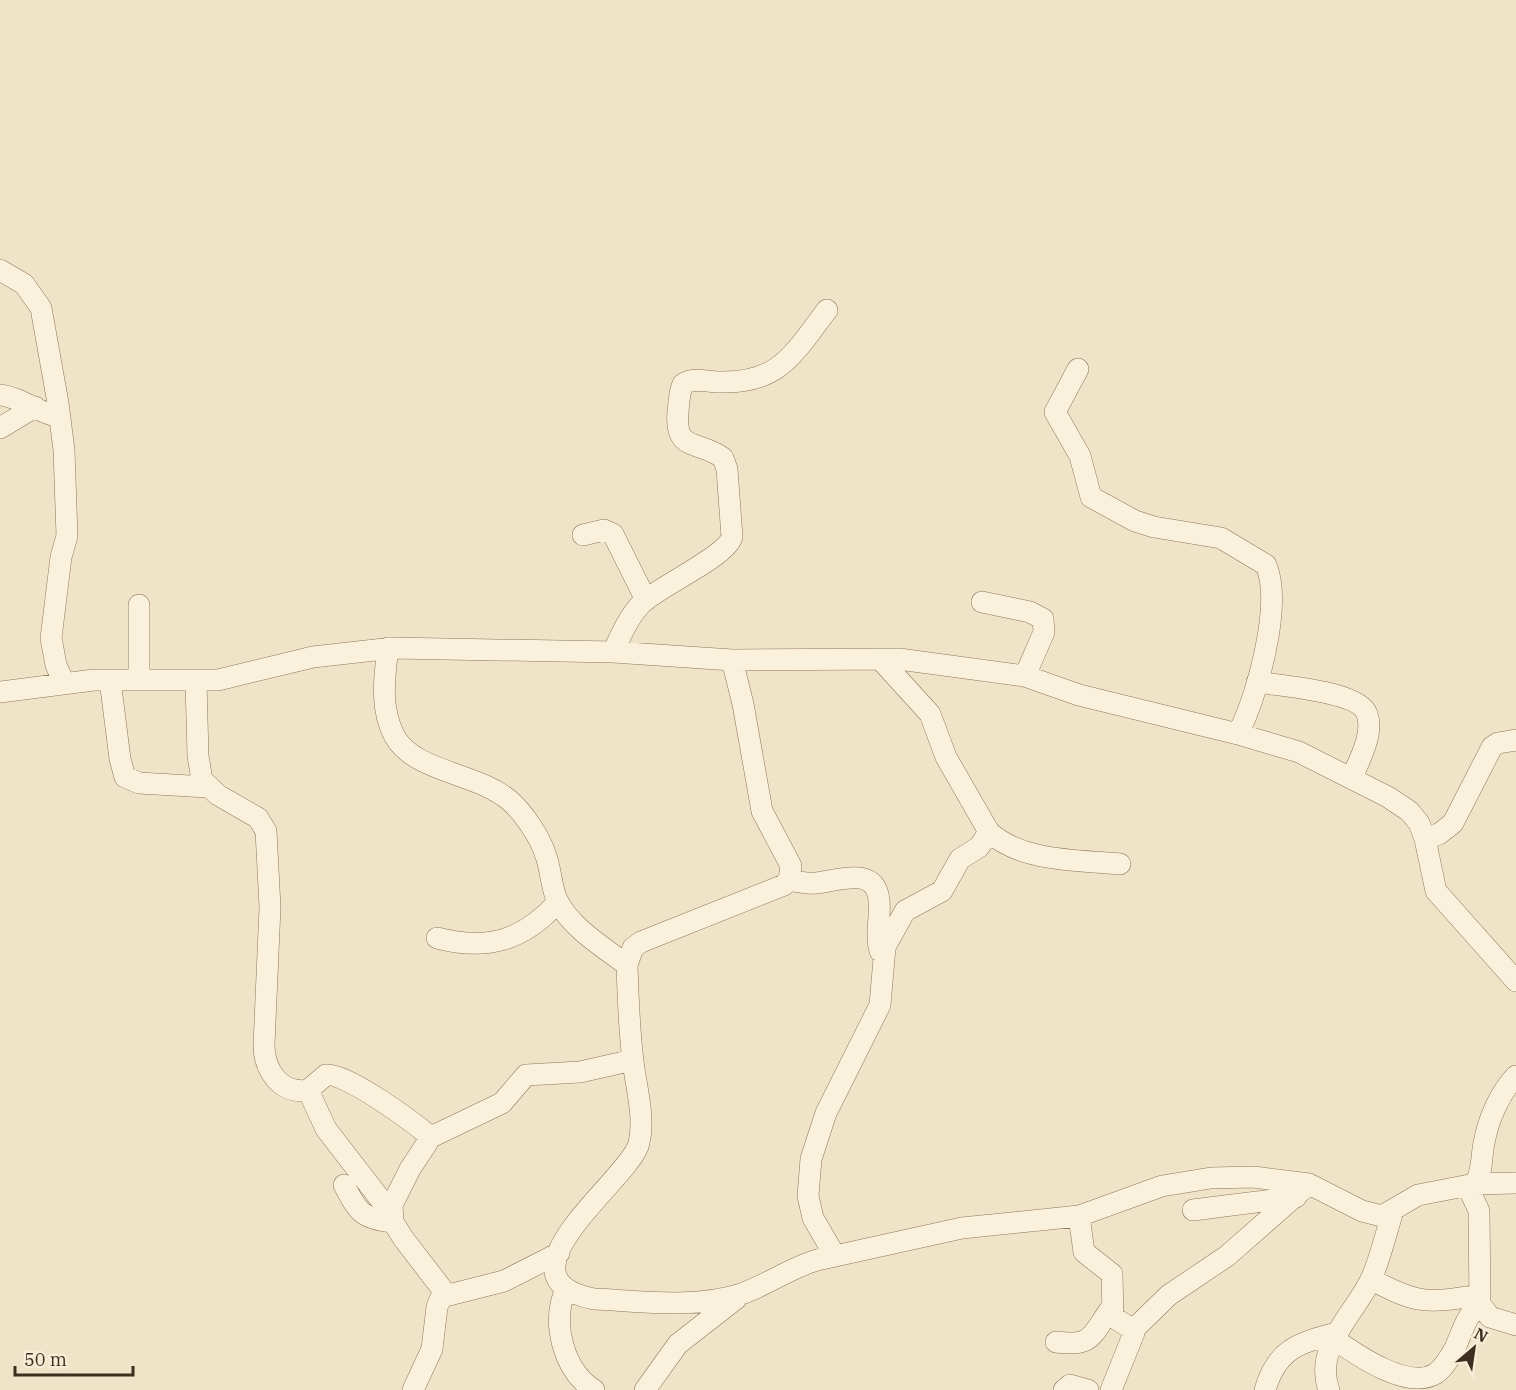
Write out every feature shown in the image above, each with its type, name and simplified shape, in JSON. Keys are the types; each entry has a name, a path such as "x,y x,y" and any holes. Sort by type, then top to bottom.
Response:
{"street":[{"path":"0,270 24,284 41,308 60,417 67,536 61,557 51,638 56,665 64,683"},
{"path":"613,652 633,615 646,600 723,549 732,537 727,469 723,458 684,441 678,432 680,391 683,384 692,380 736,381 776,371 784,365 826,310"},
{"path":"1078,369 1055,412 1080,456 1091,497 1135,520 1154,527 1221,538 1266,566 1272,589 1268,632 1257,682 1238,734"},
{"path":"0,395 17,397 60,417"},
{"path":"0,428 35,407"},
{"path":"583,535 604,530 614,534 646,600"},
{"path":"982,602 1030,612 1043,619 1044,632 1025,676"},
{"path":"139,605 139,680"},
{"path":"0,692 64,683 110,680 196,682 251,673 313,657 388,648 613,652 732,660 880,659 961,665 1025,676 1079,695 1238,734 1299,752 1352,777 1409,811 1419,824 1425,839 1436,891 1516,981"},
{"path":"388,648 384,700 395,737 410,755 482,783 511,801 531,827 546,854 558,902 588,936 627,965"},
{"path":"880,659 930,714 946,758 989,832 1007,843 1045,856 1120,864"},
{"path":"732,660 762,811 791,866 789,880"},
{"path":"110,680 120,759 125,777 139,783 207,787 258,818 266,831 270,907 264,1058 270,1072 281,1083 294,1090 308,1090 320,1079 331,1074 390,1106 431,1137"},
{"path":"196,682 198,769 207,787"},
{"path":"1257,682 1331,694 1362,705 1367,712 1367,735 1352,777"},
{"path":"1425,839 1439,834 1453,823 1492,747 1498,743 1516,740"},
{"path":"883,956 889,937 905,911 919,901 942,891 960,859 979,847 989,832"},
{"path":"742,1294 692,1302 622,1300 579,1296 558,1280 556,1268 559,1253 582,1213 637,1152 641,1130 633,1060 627,965 633,948 641,942 772,890 789,880 817,883 857,877 867,881 876,890 879,899 879,946 883,956 884,982 880,1005 826,1113 811,1159 808,1196 813,1218 835,1256"},
{"path":"437,938 470,944 503,940 538,922 558,902"},
{"path":"392,1218 395,1198 431,1137 501,1103 524,1077 530,1074 580,1072 633,1060"},
{"path":"1516,1076 1505,1088 1490,1123 1484,1142 1480,1173 1472,1186 1479,1211 1480,1300 1490,1317 1516,1325"},
{"path":"308,1090 326,1129 446,1294"},
{"path":"645,1390 678,1344 742,1294 800,1265 835,1256 962,1228 1079,1216 1162,1186 1184,1182 1254,1177 1303,1190 1373,1215 1393,1211 1418,1195 1472,1186 1516,1183"},
{"path":"344,1185 357,1209 363,1214 378,1220 392,1218"},
{"path":"1193,1210 1303,1190"},
{"path":"1111,1390 1134,1330 1169,1296 1227,1256 1303,1190"},
{"path":"1329,1390 1325,1367 1336,1336 1371,1280 1393,1211"},
{"path":"1079,1216 1084,1252 1112,1274 1113,1317 1134,1330"},
{"path":"413,1390 432,1349 437,1307 446,1294 482,1289 504,1281 559,1253"},
{"path":"1371,1280 1416,1301 1432,1303 1480,1300"},
{"path":"566,1288 558,1316 562,1335 578,1379 594,1390"},
{"path":"1265,1390 1271,1370 1286,1352 1311,1340 1336,1336 1391,1372 1424,1378 1436,1374 1446,1363 1480,1300"},
{"path":"1056,1342 1081,1344 1111,1308"},
{"path":"1064,1390 1070,1385 1088,1390"}]}
